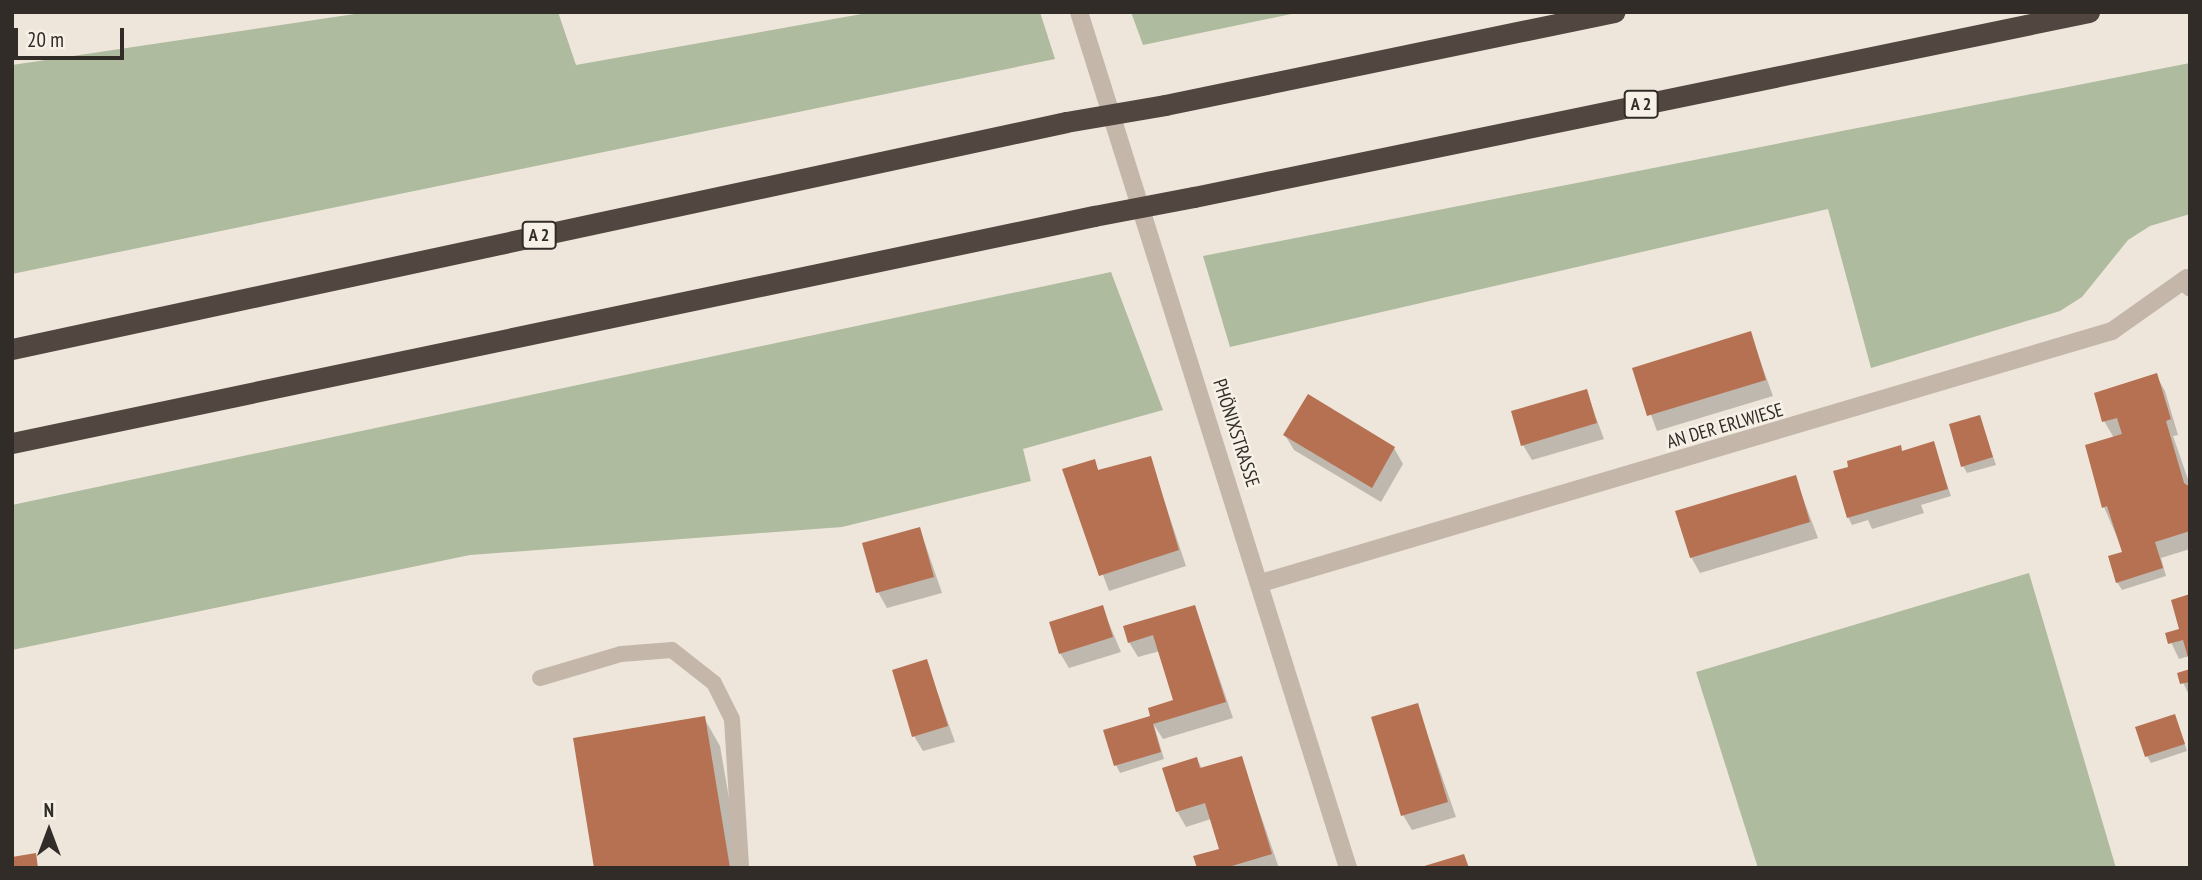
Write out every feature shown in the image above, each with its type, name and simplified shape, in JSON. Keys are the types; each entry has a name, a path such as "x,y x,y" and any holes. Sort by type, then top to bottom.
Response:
{"highway":[{"name":"A 2","path":"12,349 1066,122 1165,105 1614,12"},
{"name":"A 2","path":"12,443 1094,216 2089,12"}],"street":[{"name":"PHÖNIXSTRASSE","path":"1079,12 1261,583 1348,868"},
{"name":"AN DER ERLWIESE","path":"1261,583 2112,331 2188,283"}],"lane":[{"path":"540,678 621,654 671,650 714,682 732,719 741,868"}],"green space":[{"path":"368,12 558,12 576,65 873,12 1040,12 1055,59 12,274 12,65"},
{"path":"1131,12 1301,12 1143,45"},
{"path":"2190,63 2190,214 2150,226 2128,240 2082,297 2060,311 1871,368 1828,209 1230,347 1203,256"},
{"path":"1111,272 1163,410 1023,449 1031,481 842,527 470,555 12,650 12,505"},
{"path":"2029,573 2116,868 1758,868 1696,672"}],"building":[{"path":"1751,331 1766,380 1647,416 1632,368"},
{"path":"2157,373 2171,419 2166,421 2184,483 2190,487 2190,531 2155,542 2163,568 2116,583 2108,556 2122,552 2107,506 2102,508 2085,445 2122,434 2117,418 2102,422 2094,393"},
{"path":"1587,389 1597,423 1521,446 1511,411"},
{"path":"1308,394 1395,447 1372,488 1283,435"},
{"path":"1980,415 1993,457 1961,467 1949,424"},
{"path":"1934,441 1948,489 1847,518 1833,471 1848,467 1847,461 1901,445 1902,451"},
{"path":"1151,456 1179,550 1099,576 1062,469 1095,459 1098,470"},
{"path":"1796,475 1810,522 1690,558 1675,511"},
{"path":"920,527 934,577 876,593 862,543"},
{"path":"2190,594 2189,661 2183,640 2168,644 2165,633 2179,629 2171,600"},
{"path":"1103,605 1113,637 1059,654 1049,622"},
{"path":"1195,605 1226,702 1153,724 1161,752 1114,766 1103,730 1150,716 1148,708 1173,700 1153,635 1128,643 1123,626"},
{"path":"927,659 948,726 912,737 892,670"},
{"path":"2190,669 2190,682 2180,684 2177,673"},
{"path":"1418,703 1448,802 1401,816 1371,717"},
{"path":"2175,714 2185,744 2145,757 2135,727"},
{"path":"705,716 730,868 594,868 573,738"},
{"path":"1242,756 1272,854 1225,868 1197,868 1193,856 1219,849 1205,803 1176,812 1162,768 1197,757 1200,768"},
{"path":"36,853 38,868 12,868 12,857"},
{"path":"1464,854 1469,868 1421,868 1421,867"}]}
